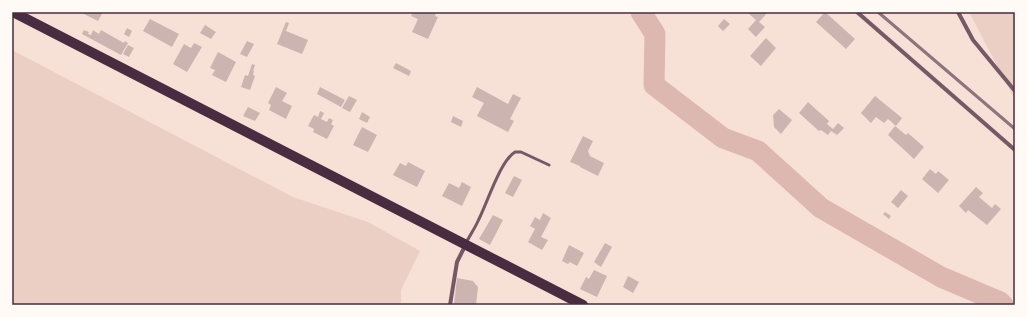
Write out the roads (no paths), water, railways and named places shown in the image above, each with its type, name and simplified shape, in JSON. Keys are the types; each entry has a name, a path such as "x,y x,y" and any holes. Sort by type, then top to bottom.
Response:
{"main road":[{"path":"13,12 583,305"}],"street":[{"path":"857,12 1015,150"},
{"path":"958,12 973,40 1015,91"},
{"path":"450,305 457,262 466,244"}],"lane":[{"path":"466,244 509,155 515,152 521,152 549,165"}],"waterway":[{"path":"641,12 655,34 654,85 723,138 758,151 821,208 941,277 1000,302 1003,305"}],"railway":[{"path":"878,12 1015,129"}]}
